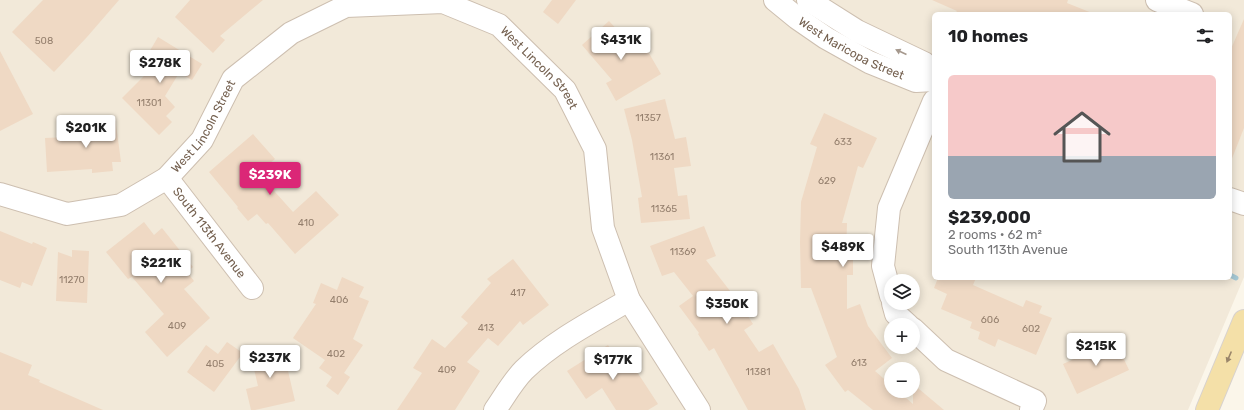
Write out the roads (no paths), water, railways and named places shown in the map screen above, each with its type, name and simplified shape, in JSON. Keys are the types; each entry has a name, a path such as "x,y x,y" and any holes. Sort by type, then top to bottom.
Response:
{"main road":[{"path":"1207,410 1244,321"}],"street":[{"name":"West Maricopa Street","path":"775,0 821,35 869,62 916,81 932,80"},
{"name":"West Maricopa Street","path":"808,0 857,31 924,63 932,70"},
{"path":"1157,0 1187,12"},
{"name":"West Lincoln Street","path":"0,194 22,202 67,214 121,206 167,178 202,140 233,79 291,33 346,6 443,2 499,26 565,90 595,149 603,228 629,300 699,410"},
{"path":"884,274 882,266 889,208 932,106"},
{"name":"South 113th Avenue","path":"167,178 252,288"},
{"path":"1232,200 1244,204"},
{"path":"496,410 523,371 542,354 568,336 629,300"},
{"path":"895,310 896,314 900,318"},
{"path":"920,336 946,360 1035,401 1031,410"}],"waterway":[{"path":"1232,276 1236,278"}]}
